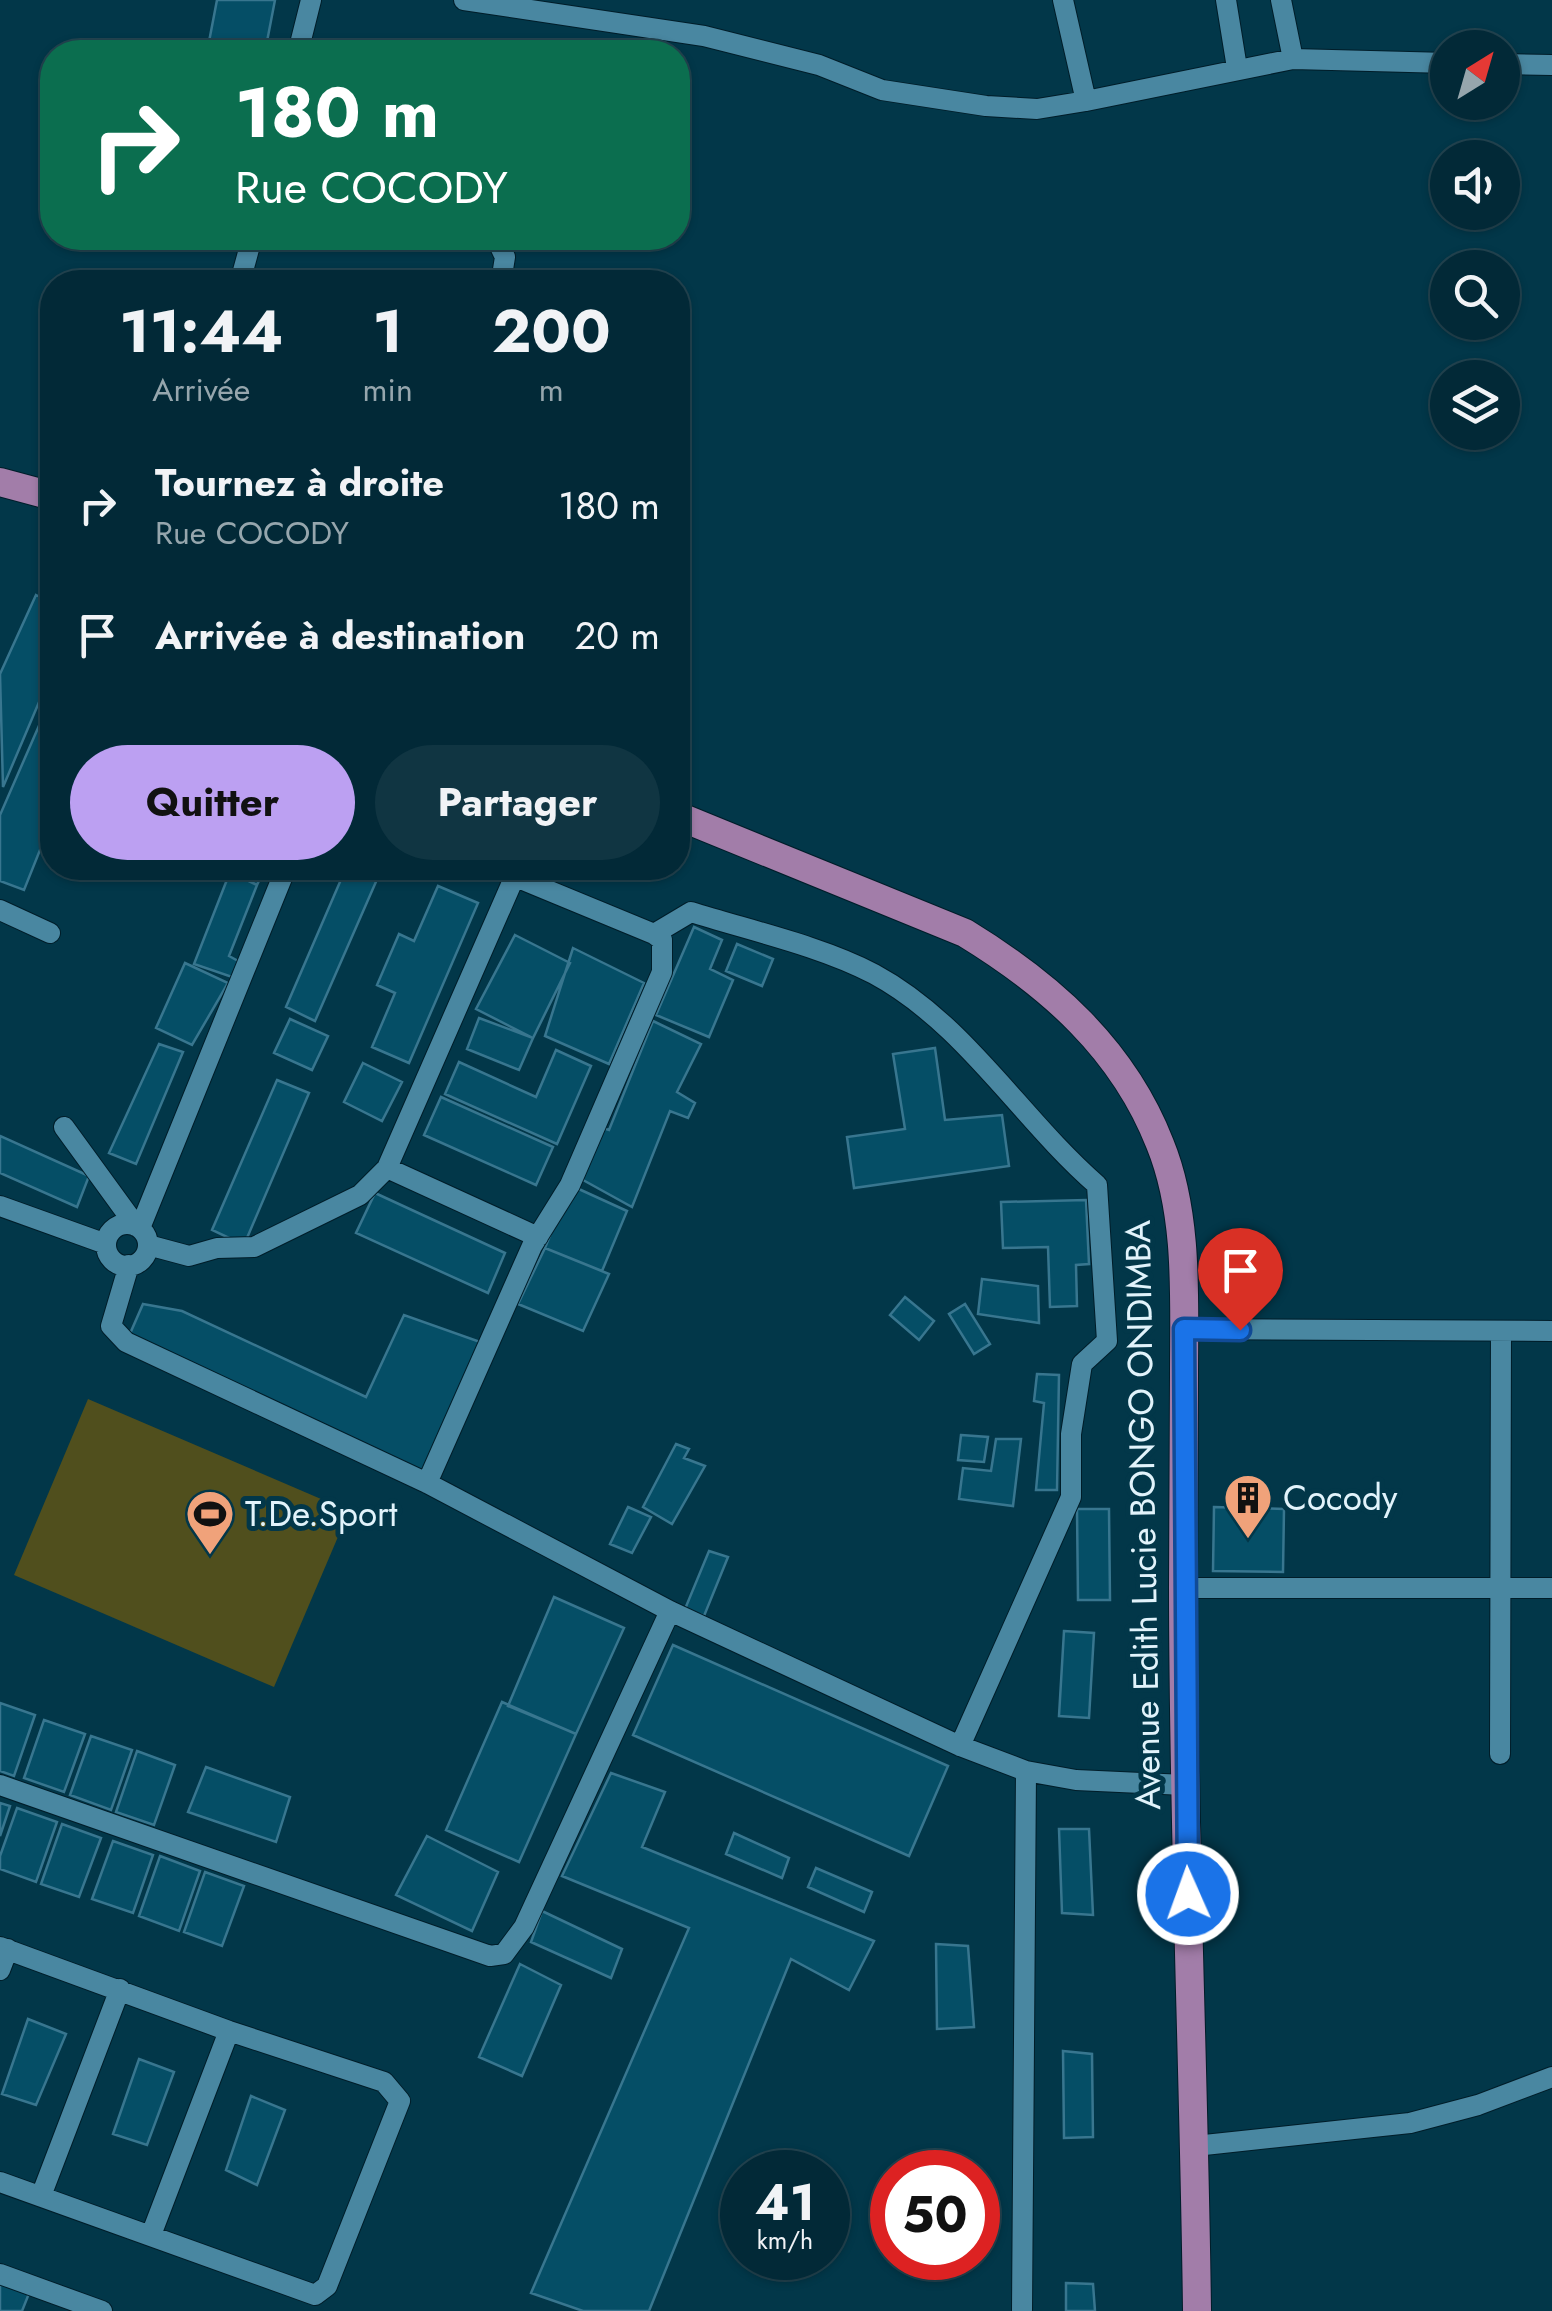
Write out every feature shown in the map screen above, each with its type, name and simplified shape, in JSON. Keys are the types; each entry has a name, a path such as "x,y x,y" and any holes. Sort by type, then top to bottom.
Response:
{"main road":[{"path":"0,482 40,493"},
{"name":"Avenue Edith Lucie BONGO ONDIMBA","path":"690,821 964,932 1054,995 1100,1040 1136,1092 1161,1146 1180,1229 1184,1329 1185,1785 1197,2311"}],"street":[{"path":"301,40 311,0"},
{"path":"464,0 571,20 704,36 819,64 882,90 935,102 1037,109 1293,59 1430,63"},
{"path":"1063,0 1086,102"},
{"path":"1226,0 1237,68"},
{"path":"1281,0 1293,59"},
{"path":"1520,65 1552,66"},
{"path":"141,1233 281,880"},
{"path":"129,1265 110,1257 106,1244 116,1227 141,1233 189,1256 217,1248 254,1247 360,1195 386,1168 513,880"},
{"path":"427,1483 538,1237 570,1184 662,972 662,940 654,934 519,880"},
{"path":"0,910 50,933"},
{"path":"654,934 691,912 874,974 919,1007 1001,1080 1064,1156 1097,1185 1107,1341 1082,1364 1071,1434 1070,1496 960,1746"},
{"path":"64,1127 141,1233 144,1256 129,1265 110,1326 118,1336 427,1483 670,1611 960,1746 1026,1771 1076,1780 1185,1785"},
{"path":"386,1168 538,1237"},
{"path":"0,1206 106,1244"},
{"path":"1184,1329 1552,1330"},
{"path":"1500,1754 1502,1330"},
{"path":"1183,1588 1552,1588"},
{"path":"0,1785 490,1956 504,1954 524,1927 670,1611"},
{"path":"1022,2311 1026,1771"},
{"path":"0,2182 315,2295 327,2286 400,2102 384,2082 120,1990 2,1955"},
{"path":"41,2196 120,1990"},
{"path":"151,2235 229,2031"},
{"path":"1195,2146 1410,2123 1478,2105 1552,2077"},
{"path":"0,2274 102,2311"}],"shaded area":[{"path":"88,1399 349,1511 274,1687 14,1575"}],"building":[{"path":"217,0 275,0 267,40 209,40"},
{"path":"36,595 40,597 40,700 3,787 0,674"},
{"path":"40,723 40,850 24,890 0,881 0,815"},
{"path":"227,880 247,880 257,885 229,956 240,962 232,977 194,964"},
{"path":"341,880 377,880 315,1021 286,1007"},
{"path":"438,886 478,903 409,1063 372,1047 395,993 377,985 399,934 414,941"},
{"path":"694,927 722,940 710,969 733,980 709,1037 656,1015"},
{"path":"515,935 570,963 533,1038 476,1009"},
{"path":"737,944 773,959 762,986 726,971"},
{"path":"573,948 644,983 609,1064 545,1036"},
{"path":"185,963 228,983 192,1045 156,1028"},
{"path":"479,1018 533,1038 519,1070 467,1049"},
{"path":"290,1019 328,1036 312,1070 274,1053"},
{"path":"653,1021 701,1044 677,1092 695,1103 688,1118 670,1111 632,1207 574,1175 596,1126 609,1130"},
{"path":"159,1044 183,1052 136,1164 109,1153"},
{"path":"935,1048 945,1120 1002,1115 1009,1166 854,1188 847,1137 905,1129 893,1054"},
{"path":"556,1050 591,1066 557,1144 445,1094 459,1062 536,1097"},
{"path":"363,1063 402,1082 382,1121 344,1102"},
{"path":"277,1080 309,1093 244,1245 212,1230"},
{"path":"441,1097 553,1147 536,1185 424,1135"},
{"path":"0,1136 89,1176 77,1207 0,1173"},
{"path":"570,1185 627,1211 602,1271 545,1248"},
{"path":"375,1193 505,1253 488,1293 356,1233"},
{"path":"1086,1200 1089,1264 1076,1265 1077,1306 1050,1307 1048,1247 1003,1248 1001,1202"},
{"path":"545,1248 609,1274 583,1331 518,1304"},
{"path":"982,1279 1038,1286 1039,1323 978,1314"},
{"path":"905,1297 934,1321 919,1340 890,1315"},
{"path":"143,1304 182,1311 366,1397 404,1315 483,1343 430,1476 129,1336"},
{"path":"965,1304 990,1344 974,1354 949,1314"},
{"path":"1037,1374 1059,1375 1057,1490 1036,1490 1044,1403 1034,1401"},
{"path":"961,1435 988,1437 984,1462 958,1460"},
{"path":"996,1439 1021,1439 1013,1506 959,1499 963,1468 991,1471"},
{"path":"676,1444 689,1449 684,1458 705,1466 672,1524 643,1507"},
{"path":"628,1507 651,1517 632,1553 610,1544"},
{"name":"Cocody","path":"1214,1507 1284,1509 1283,1572 1213,1571"},
{"path":"1077,1509 1109,1509 1110,1600 1078,1600"},
{"path":"709,1551 728,1557 704,1616 685,1609"},
{"path":"554,1597 624,1628 576,1734 508,1706"},
{"path":"1064,1631 1094,1633 1089,1718 1059,1716"},
{"path":"673,1645 948,1766 909,1856 633,1735"},
{"path":"502,1702 576,1734 519,1862 446,1830"},
{"path":"0,1703 35,1715 14,1776 0,1771"},
{"path":"44,1720 85,1734 64,1792 24,1778"},
{"path":"91,1736 132,1750 111,1810 70,1795"},
{"path":"137,1751 175,1765 154,1825 116,1812"},
{"path":"206,1767 290,1797 276,1842 188,1812"},
{"path":"611,1773 665,1792 642,1847 874,1941 849,1990 791,1959 649,2311 583,2311 531,2293 689,1928 562,1876"},
{"path":"0,1803 10,1806 0,1836"},
{"path":"17,1808 57,1822 36,1882 0,1869 0,1856"},
{"path":"62,1824 101,1838 79,1897 41,1884"},
{"path":"1059,1829 1089,1829 1093,1915 1062,1913"},
{"path":"734,1833 789,1858 782,1878 726,1854"},
{"path":"427,1836 498,1872 472,1931 396,1895"},
{"path":"113,1841 153,1855 133,1913 92,1899"},
{"path":"160,1856 200,1871 179,1931 139,1916"},
{"path":"816,1868 872,1892 864,1912 808,1887"},
{"path":"205,1872 244,1886 222,1946 184,1932"},
{"path":"542,1911 622,1949 611,1978 531,1942"},
{"path":"936,1944 968,1946 974,2027 937,2029"},
{"path":"520,1964 561,1985 522,2076 479,2057"},
{"path":"28,2019 66,2034 36,2105 2,2094"},
{"path":"1063,2051 1092,2054 1093,2137 1064,2138"},
{"path":"139,2059 174,2072 147,2145 113,2134"},
{"path":"251,2096 285,2110 257,2185 226,2170"},
{"path":"0,2279 30,2291 22,2311 0,2311"},
{"path":"1066,2283 1093,2284 1095,2311 1066,2311"}],"place":[{"name":"Cocody","path":"1248,1540"},
{"name":"T.De.Sport","path":"210,1556"}],"route":[{"path":"1188,1894 1184,1329 1240,1330"}]}
